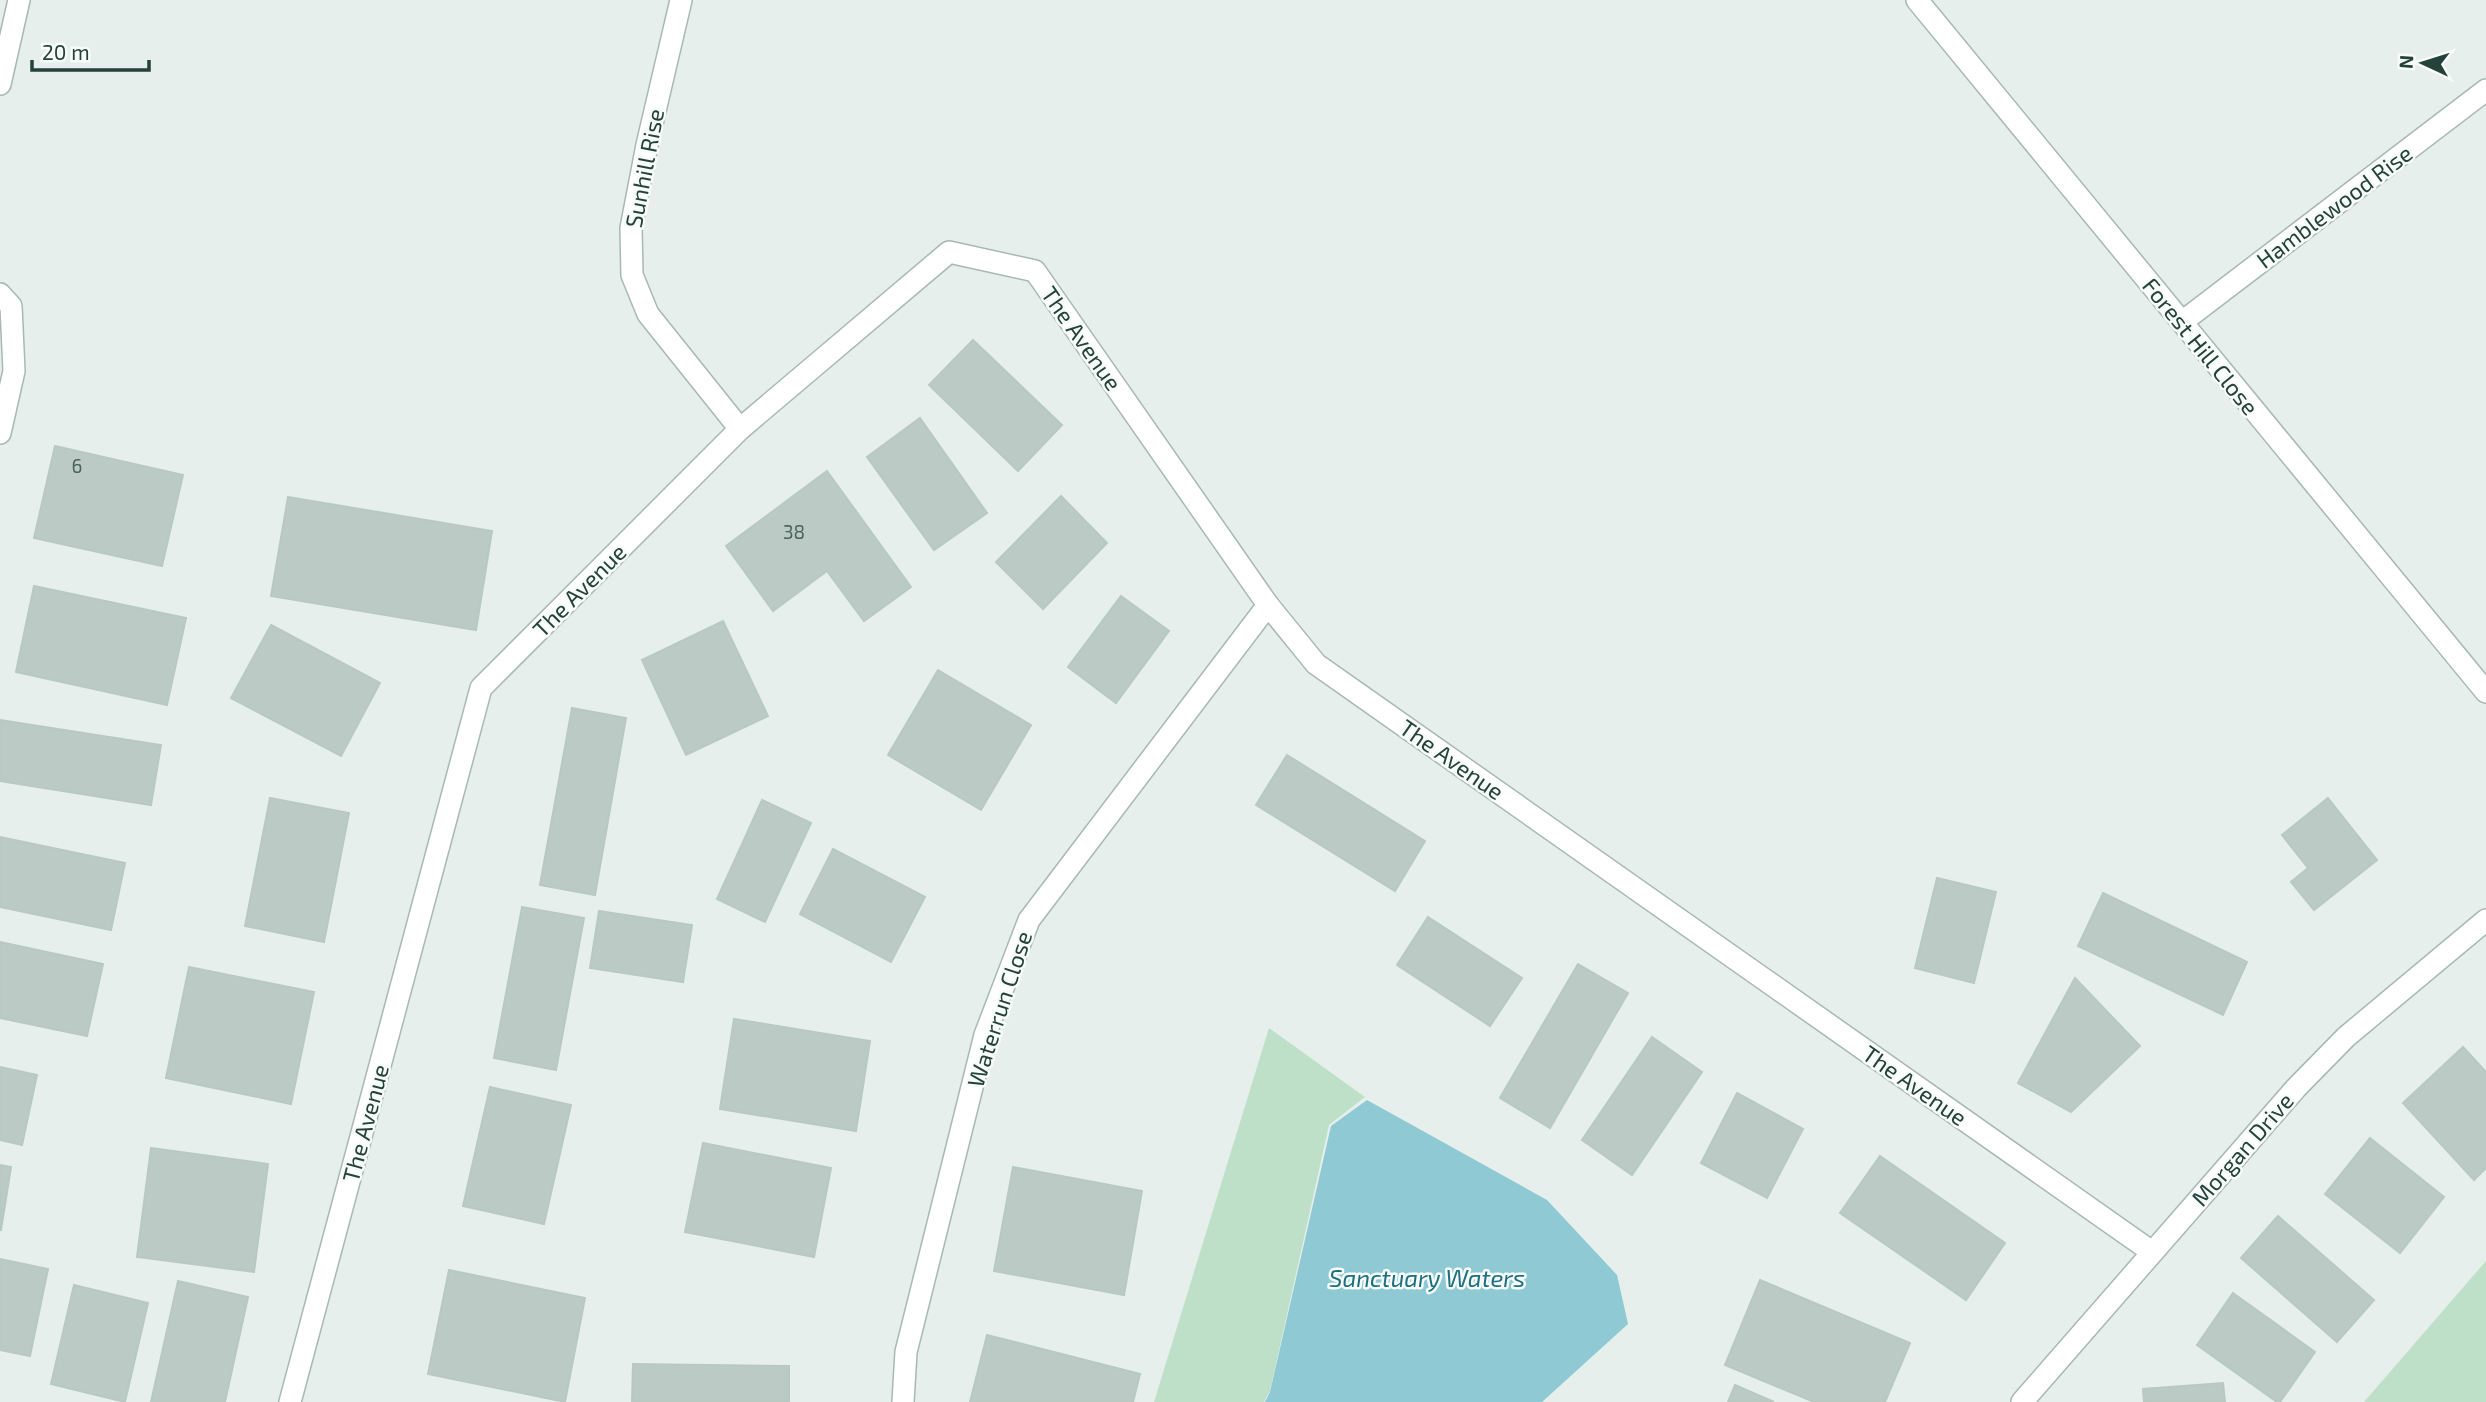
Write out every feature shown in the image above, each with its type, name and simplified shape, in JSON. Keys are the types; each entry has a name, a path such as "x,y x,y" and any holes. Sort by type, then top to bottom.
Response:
{"street":[{"path":"0,84 19,0"},
{"name":"Sunhill Rise","path":"681,0 633,216 632,275 648,314 740,429"},
{"name":"Forest Hill Close","path":"1917,0 2486,692"},
{"name":"Hamblewood Rise","path":"2182,323 2486,90"},
{"name":"The Avenue","path":"290,1402 481,688 740,429 949,252 1035,271 1268,606 1316,663 2152,1252"},
{"path":"0,294 10,306 14,371 0,433"},
{"name":"Waterrun Close","path":"903,1402 906,1352 985,1035 1029,920 1268,606"},
{"name":"Morgan Drive","path":"2022,1402 2295,1087 2346,1037 2486,920"}],"green space":[{"path":"1269,1028 1365,1097 1329,1125 1270,1391 1264,1402 1154,1402"},
{"path":"2486,1261 2486,1402 2364,1402"}],"water":[{"name":"Sanctuary Waters","path":"1367,1100 1547,1200 1617,1275 1628,1324 1542,1402 1265,1402 1270,1392 1331,1126"}],"building":[{"path":"973,340 1062,425 1018,471 929,385"},
{"path":"920,418 987,513 934,550 867,457"},
{"path":"55,446 183,475 162,566 34,538"},
{"path":"827,471 911,587 864,621 827,571 773,611 726,546"},
{"path":"1061,496 1107,543 1043,609 996,562"},
{"path":"288,497 492,531 476,630 271,596"},
{"path":"34,586 186,618 167,705 16,672"},
{"path":"1121,596 1169,631 1116,703 1068,667"},
{"path":"723,621 768,716 686,755 642,660"},
{"path":"271,625 380,683 341,756 231,698"},
{"path":"938,670 1031,725 981,810 888,755"},
{"path":"572,708 626,718 595,895 540,885"},
{"path":"0,720 161,745 151,805 0,781"},
{"path":"1287,755 1425,841 1395,891 1256,805"},
{"path":"270,798 349,813 324,942 245,926"},
{"path":"2328,798 2377,860 2314,910 2291,882 2308,868 2282,835"},
{"path":"762,800 811,823 765,922 717,899"},
{"path":"0,837 125,863 111,930 0,907"},
{"path":"833,849 925,897 891,962 800,914"},
{"path":"1937,878 1996,892 1974,983 1915,968"},
{"path":"2103,893 2247,962 2223,1015 2078,946"},
{"path":"522,907 584,918 556,1070 494,1058"},
{"path":"599,911 692,925 683,982 590,968"},
{"path":"1428,917 1522,978 1490,1026 1397,965"},
{"path":"0,942 103,964 87,1036 0,1018"},
{"path":"1578,964 1628,993 1550,1128 1500,1098"},
{"path":"189,967 314,992 291,1104 166,1078"},
{"path":"2075,978 2140,1046 2071,1112 2018,1083"},
{"path":"734,1019 870,1041 856,1131 720,1109"},
{"path":"1652,1037 1702,1072 1632,1175 1582,1140"},
{"path":"2463,1047 2486,1072 2486,1168 2474,1180 2403,1103"},
{"path":"0,1067 37,1075 22,1145 0,1140"},
{"path":"490,1087 571,1105 544,1224 463,1206"},
{"path":"1737,1093 1803,1129 1767,1198 1701,1163"},
{"path":"2370,1138 2444,1197 2400,1253 2325,1194"},
{"path":"703,1143 831,1168 814,1257 685,1232"},
{"path":"151,1148 268,1164 254,1272 137,1257"},
{"path":"1880,1156 2005,1243 1966,1300 1840,1213"},
{"path":"0,1165 11,1167 1,1230 0,1230"},
{"path":"1013,1167 1142,1191 1124,1295 994,1271"},
{"path":"2278,1216 2374,1300 2337,1342 2241,1258"},
{"path":"0,1259 48,1269 30,1356 0,1350"},
{"path":"449,1270 585,1298 565,1402 428,1374"},
{"path":"1760,1280 1910,1343 1885,1402 1814,1402 1725,1365"},
{"path":"178,1281 248,1297 225,1402 151,1402"},
{"path":"74,1285 148,1303 125,1402 51,1384"},
{"path":"2233,1293 2315,1352 2280,1402 2197,1345"},
{"path":"987,1335 1140,1374 1133,1402 970,1402"},
{"path":"633,1364 789,1366 789,1402 632,1402"},
{"path":"2223,1383 2225,1402 2144,1402 2143,1389"},
{"path":"1735,1385 1774,1402 1728,1402"}]}
